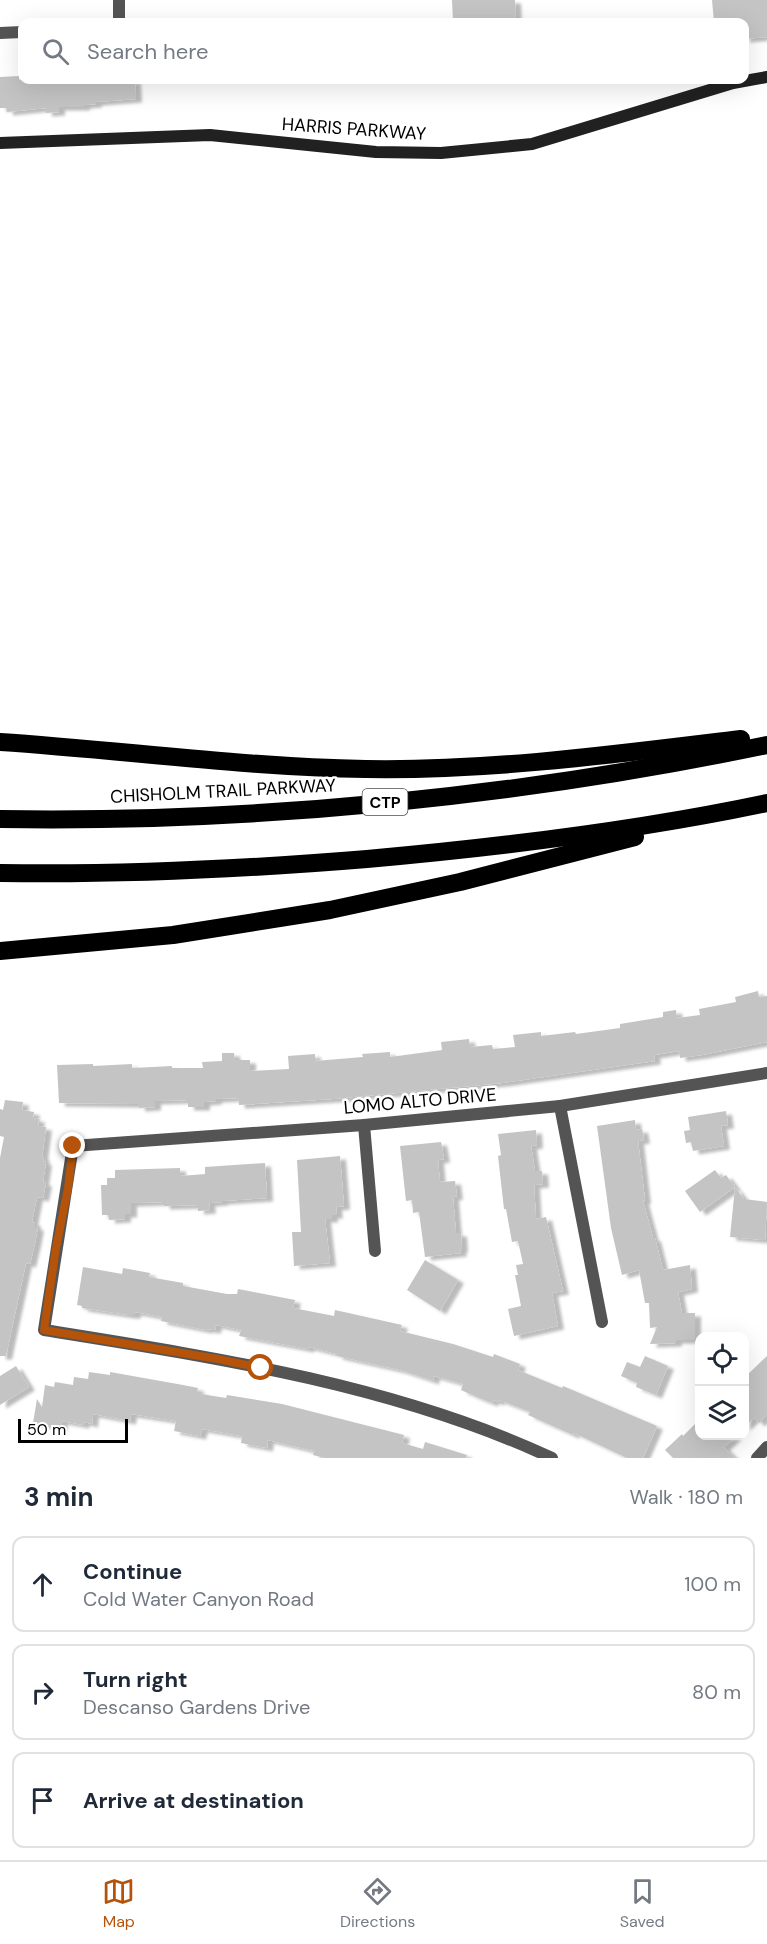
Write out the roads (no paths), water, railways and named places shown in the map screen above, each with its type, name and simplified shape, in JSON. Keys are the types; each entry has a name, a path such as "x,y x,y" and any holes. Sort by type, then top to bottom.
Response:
{"highway":[{"path":"0,742 256,765 369,769 518,764 767,736"},
{"name":"CHISHOLM TRAIL PARKWAY","path":"0,819 172,817 376,803 525,786 767,746"},
{"path":"0,873 185,872 415,855 580,835 760,805"},
{"path":"0,951 173,935 330,910 460,882 760,805"}],"street":[{"path":"119,0 119,18"},
{"path":"0,33 18,32"},
{"name":"HARRIS PARKWAY","path":"749,80 767,77"},
{"name":"HARRIS PARKWAY","path":"0,143 210,135 376,152 441,153 532,144 730,84"},
{"name":"LOMO ALTO DRIVE","path":"552,1458 462,1421 346,1387 218,1359 44,1330 73,1146 364,1125 560,1106 767,1074"},
{"path":"560,1106 602,1322"},
{"path":"364,1125 375,1251"},
{"path":"757,1458 767,1447"}]}
